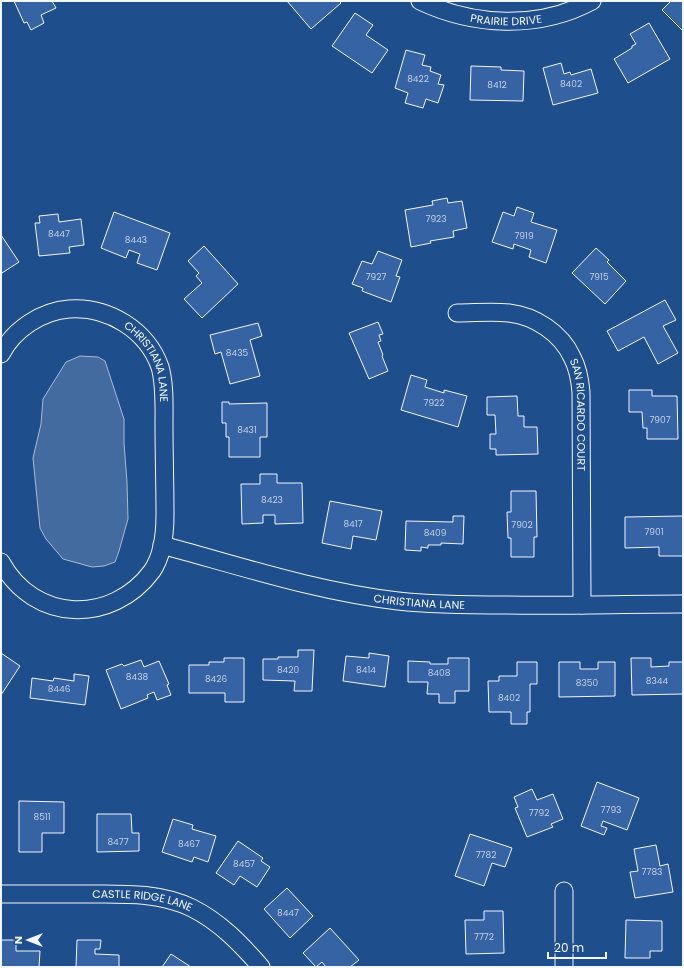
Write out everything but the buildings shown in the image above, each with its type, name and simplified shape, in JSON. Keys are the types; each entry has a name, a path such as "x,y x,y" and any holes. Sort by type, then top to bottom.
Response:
{"street":[{"name":"PRAIRIE DRIVE","path":"420,1 434,8 460,16 486,21 503,22 539,19 557,15 592,1"},
{"name":"CHRISTIANA LANE","path":"1,354 20,330 35,320 51,313 68,309 91,310 113,316 141,337 147,344 160,368 164,394 165,533 158,560 144,581 131,593 108,605 82,610 56,607 39,601 18,586 6,572 1,562"},
{"name":"SAN RICARDO COURT","path":"457,313 501,313 527,318 543,326 557,337 569,350 573,358 581,392 582,605"},
{"name":"CHRISTIANA LANE","path":"162,545 317,586 377,598 452,605 683,604"},
{"path":"564,891 564,967"},
{"name":"CASTLE RIDGE LANE","path":"1,894 132,894 164,898 191,908 211,919 243,946 261,967"}],"water":[{"path":"80,356 98,357 105,361 124,419 128,519 115,562 104,566 92,567 63,559 46,539 40,528 33,458 41,424 43,399 66,362"}]}
